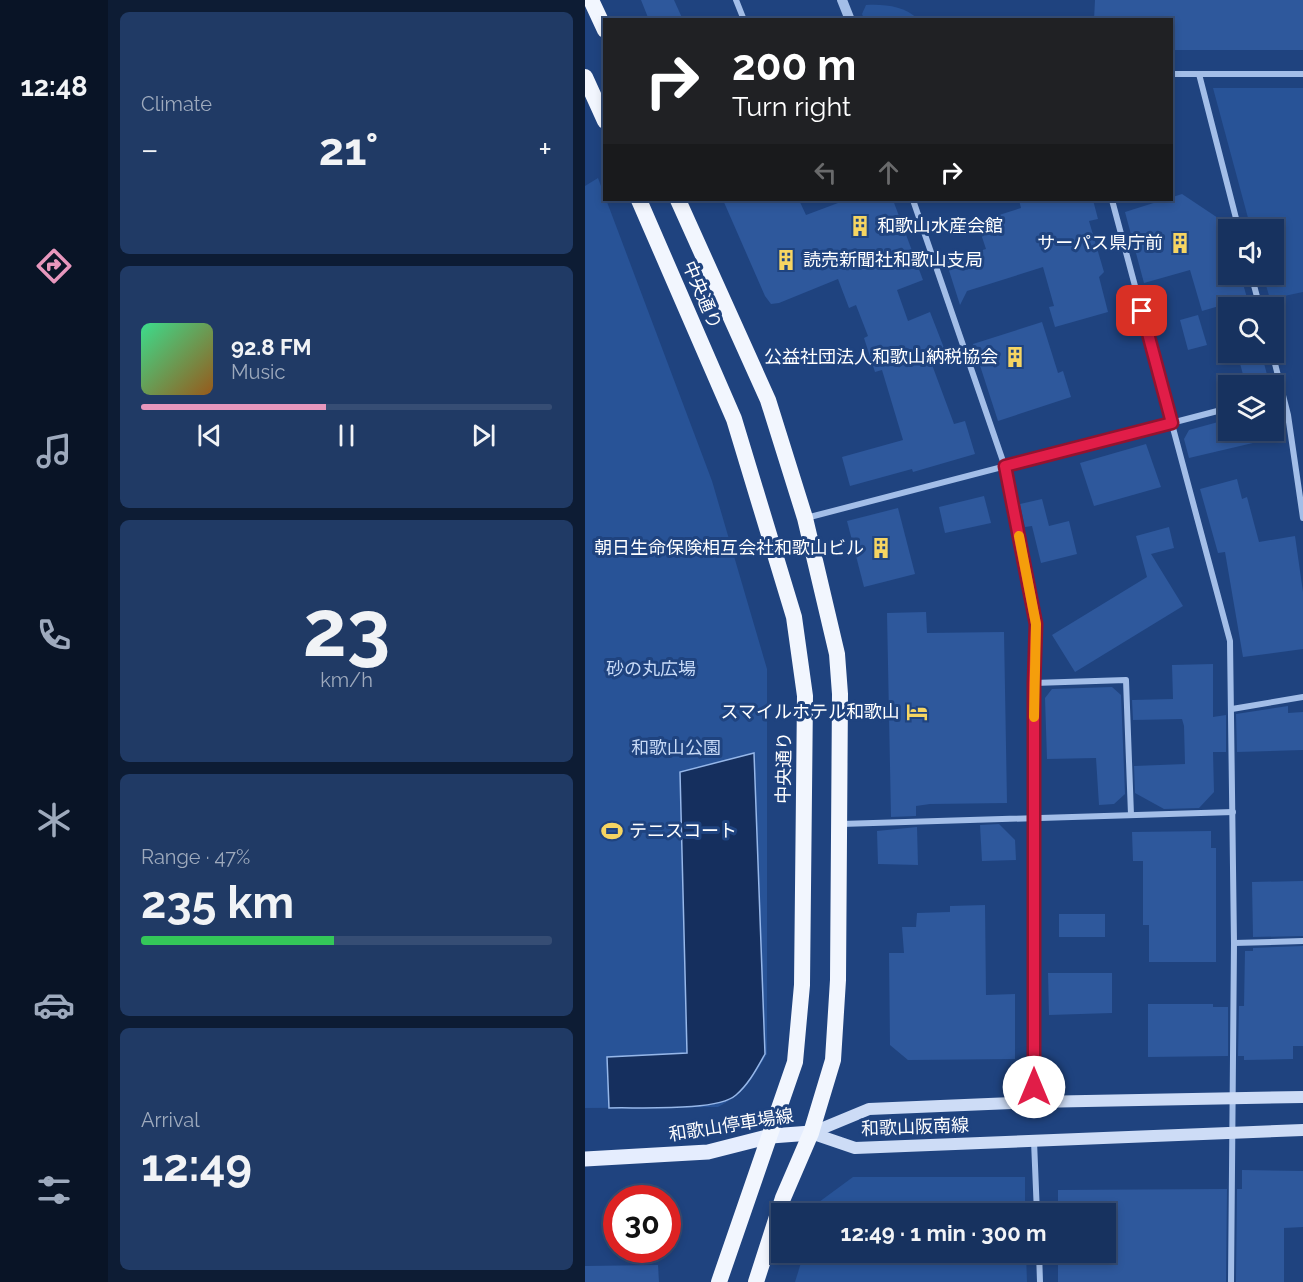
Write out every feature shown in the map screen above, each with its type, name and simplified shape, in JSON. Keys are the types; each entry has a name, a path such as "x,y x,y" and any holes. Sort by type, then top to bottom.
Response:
{"highway":[{"path":"591,0 603,26"},
{"path":"585,77 603,119"},
{"name":"中央通り","path":"639,201 734,419 794,617 805,696 802,985 795,1062 719,1282"},
{"name":"中央通り","path":"678,201 768,400 805,518 837,654 840,694 838,980 833,1060 811,1133 783,1198 756,1282"}],"main road":[{"name":"和歌山阪南線","path":"811,1133 869,1109 1033,1102 1303,1097"},
{"name":"和歌山阪南線","path":"811,1133 855,1148 1303,1130"},
{"name":"和歌山停車場線","path":"585,1160 708,1152 771,1136 811,1133"}],"street":[{"path":"736,0 743,18"},
{"path":"842,0 849,18"},
{"path":"1173,74 1303,74"},
{"path":"1199,74 1236,219"},
{"path":"913,201 1005,466 1036,624 1033,1102"},
{"path":"1112,201 1230,641 1234,943 1231,1282"},
{"path":"1284,399 1303,519"},
{"path":"805,518 1218,411"},
{"path":"1034,683 1126,680 1131,816"},
{"path":"1232,709 1303,697"},
{"path":"840,824 1035,820 1233,812"},
{"path":"1234,943 1303,941"},
{"path":"1034,1141 1037,1203"},
{"path":"1039,1263 1040,1282"}],"green space":[{"path":"866,5 880,5 907,11 917,18 864,18 862,14"},
{"path":"1213,88 1303,88 1303,292 1269,297 1266,285 1284,285 1284,219 1248,219"},
{"name":"和歌山公園","path":"598,178 603,191 603,201 607,201 712,481 767,669 767,1054 742,1090 718,1107 585,1108 585,186"},
{"path":"853,1177 1025,1177 1025,1203 819,1202"},
{"path":"801,1263 1026,1263 1027,1282 795,1282"}],"shaded area":[{"path":"754,753 765,1054 745,1086 736,1095 726,1100 695,1106 609,1108 607,1057 687,1053 680,772"}],"building":[{"path":"641,0 674,0 682,18 648,18"},
{"path":"1095,0 1303,0 1303,50 1173,50 1173,18 1094,18"},
{"name":"サーパス県庁前","path":"1182,194 1220,219 1218,285 1243,285 1247,297 1218,297 1218,306 1202,311 1190,270 1144,283 1125,212 1160,201 1173,201 1173,197"},
{"path":"723,201 799,201 806,215 843,201 893,201 923,280 897,290 908,321 930,312 944,348 928,354 954,424 965,421 975,454 913,472 912,469 850,486 842,457 903,440 882,370 875,372 864,338 868,336 856,305 849,308 838,279 779,303 771,304 765,296"},
{"path":"1019,201 1093,201 1098,219 1089,221 1104,272 1099,277 1108,312 1055,327 1049,307 1054,306 1043,267 967,291 960,305 946,261 986,249 977,222 1021,208"},
{"path":"1198,315 1207,345 1188,350 1180,320"},
{"name":"公益社団法人和歌山納税協会","path":"1042,322 1058,373 1063,371 1071,397 998,421 973,344"},
{"path":"1240,363 1264,363 1267,375 1243,375"},
{"path":"1218,422 1218,441 1261,441 1189,458 1184,439 1189,430"},
{"path":"1146,444 1161,487 1094,506 1080,463"},
{"path":"1237,479 1242,499 1247,497 1259,542 1295,536 1303,592 1303,649 1243,657 1225,552 1218,553 1200,489"},
{"path":"984,496 991,523 945,533 939,507"},
{"path":"1042,499 1049,526 1069,521 1077,554 1041,563 1032,526 1025,527 1020,504"},
{"name":"朝日生命保険相互会社和歌山ビル","path":"898,508 915,574 864,587 847,521"},
{"path":"1169,527 1174,548 1151,554 1183,606 1075,672 1052,635 1147,577 1136,536"},
{"path":"926,612 927,633 1004,632 1007,803 930,804 916,806 916,816 891,817 887,613"},
{"path":"1213,664 1213,717 1226,715 1226,752 1213,752 1214,792 1199,808 1164,809 1135,793 1134,766 1185,764 1182,719 1133,720 1132,700 1173,699 1172,665"},
{"path":"1112,687 1121,695 1125,794 1114,804 1099,805 1096,758 1047,759 1045,698 1052,689"},
{"path":"1288,706 1288,713 1303,712 1303,750 1237,752 1236,714"},
{"path":"999,824 1015,840 1016,860 982,861 980,825"},
{"path":"917,827 918,865 878,864 877,831"},
{"path":"1211,831 1211,848 1216,848 1216,962 1149,962 1149,925 1143,925 1143,861 1133,861 1132,832"},
{"path":"1303,881 1303,936 1253,937 1252,882"},
{"path":"985,905 986,995 1015,994 1015,1059 908,1060 890,1045 889,953 904,953 902,927 916,927 917,913 950,912 950,906"},
{"path":"1059,914 1105,914 1105,937 1059,937"},
{"path":"1303,946 1303,1046 1293,1046 1293,1059 1244,1060 1244,1056 1238,1056 1239,1006 1244,1006 1245,951 1253,951 1253,948"},
{"path":"1048,973 1112,973 1112,1013 1049,1015"},
{"path":"1148,1004 1213,1004 1213,1007 1228,1007 1228,1056 1148,1057"},
{"path":"1242,1170 1303,1171 1303,1227 1284,1228 1284,1282 1236,1282 1237,1189 1242,1189"},
{"path":"1227,1189 1226,1282 1058,1282 1058,1263 1116,1263 1116,1203 1058,1203 1058,1190"},
{"path":"658,1265 659,1282 585,1282 585,1266"}],"slow traffic":[{"path":"1019,536 1036,624 1034,717"}],"place":[{"name":"和歌山水産会館","path":"860,226"},
{"name":"サーパス県庁前","path":"1180,243"},
{"name":"読売新聞社和歌山支局","path":"786,260"},
{"name":"公益社団法人和歌山納税協会","path":"1015,357"},
{"name":"朝日生命保険相互会社和歌山ビル","path":"881,548"},
{"name":"スマイルホテル和歌山","path":"917,712"},
{"name":"テニスコート","path":"612,831"}],"route":[{"path":"1034,1087 1036,624 1005,466 1172,423 1142,311"}],"park label":[{"name":"砂の丸広場","path":"651,669"}]}
